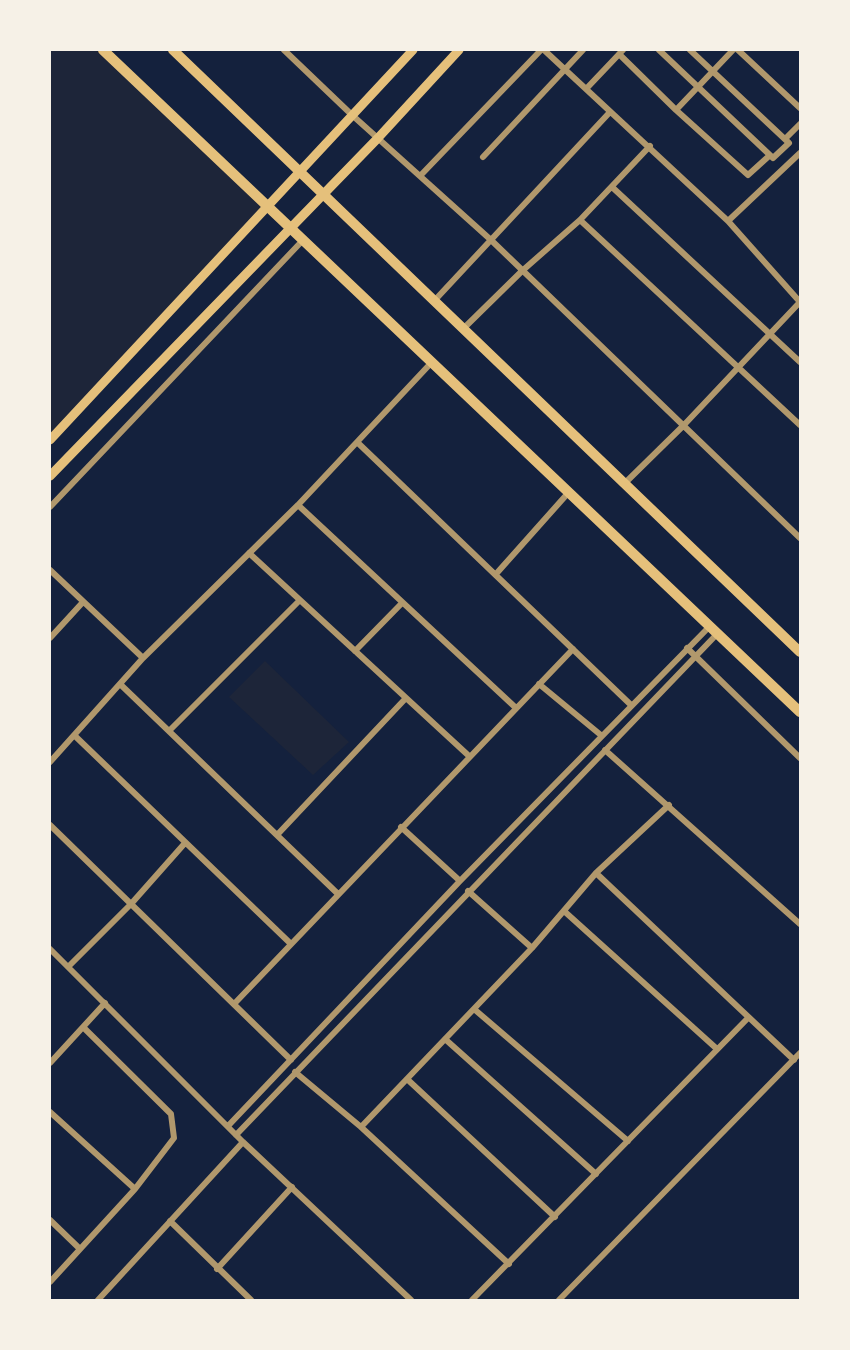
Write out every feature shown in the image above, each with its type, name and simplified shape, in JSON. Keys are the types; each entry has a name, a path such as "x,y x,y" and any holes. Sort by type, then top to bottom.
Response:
{"main road":[{"path":"103,50 801,712"},
{"path":"173,50 801,652"},
{"path":"50,440 414,50"},
{"path":"50,476 378,138 459,50"}],"street":[{"path":"284,50 352,115 491,240 801,538"},
{"path":"420,176 542,50 650,146 728,221 798,300"},
{"path":"483,157 582,50"},
{"path":"659,50 773,159 789,144 690,50"},
{"path":"676,110 735,50 801,108"},
{"path":"586,89 621,52 676,110 749,176 769,156"},
{"path":"435,300 610,112"},
{"path":"785,139 801,124"},
{"path":"464,328 522,271 580,220 650,146"},
{"path":"728,221 801,153"},
{"path":"612,187 801,362"},
{"path":"580,220 801,425"},
{"path":"50,507 304,239"},
{"path":"625,483 771,335 798,300 801,291"},
{"path":"50,762 143,658 298,505 432,362"},
{"path":"357,442 631,705"},
{"path":"496,574 569,492"},
{"path":"298,505 516,708"},
{"path":"249,553 469,756"},
{"path":"50,570 143,658"},
{"path":"170,732 300,600"},
{"path":"50,638 83,602"},
{"path":"355,651 402,603"},
{"path":"228,1126 460,881 631,705 687,648 714,629"},
{"path":"236,1135 696,656 714,629"},
{"path":"687,648 801,758"},
{"path":"235,1003 573,649"},
{"path":"120,684 338,894"},
{"path":"539,684 602,736"},
{"path":"277,835 406,698"},
{"path":"74,735 291,944"},
{"path":"605,750 801,924"},
{"path":"361,1127 532,948 596,873 669,805"},
{"path":"50,825 291,1060"},
{"path":"401,827 460,881"},
{"path":"68,967 131,904 184,843"},
{"path":"596,873 794,1060"},
{"path":"468,891 532,948"},
{"path":"564,911 717,1049"},
{"path":"50,949 243,1142 411,1300"},
{"path":"50,1063 105,1003"},
{"path":"474,1009 628,1142"},
{"path":"472,1300 748,1018"},
{"path":"50,1282 135,1189 174,1138 171,1114 83,1027"},
{"path":"445,1039 596,1174"},
{"path":"559,1300 801,1053"},
{"path":"295,1072 361,1127 509,1264"},
{"path":"407,1079 555,1216"},
{"path":"50,1112 135,1189"},
{"path":"98,1300 243,1142"},
{"path":"218,1269 292,1187"},
{"path":"50,1220 80,1249"},
{"path":"170,1221 246,1299"}],"shaded area":[{"path":"50,50 98,50 265,206 50,436"},
{"path":"265,661 349,742 313,775 229,697"}]}
